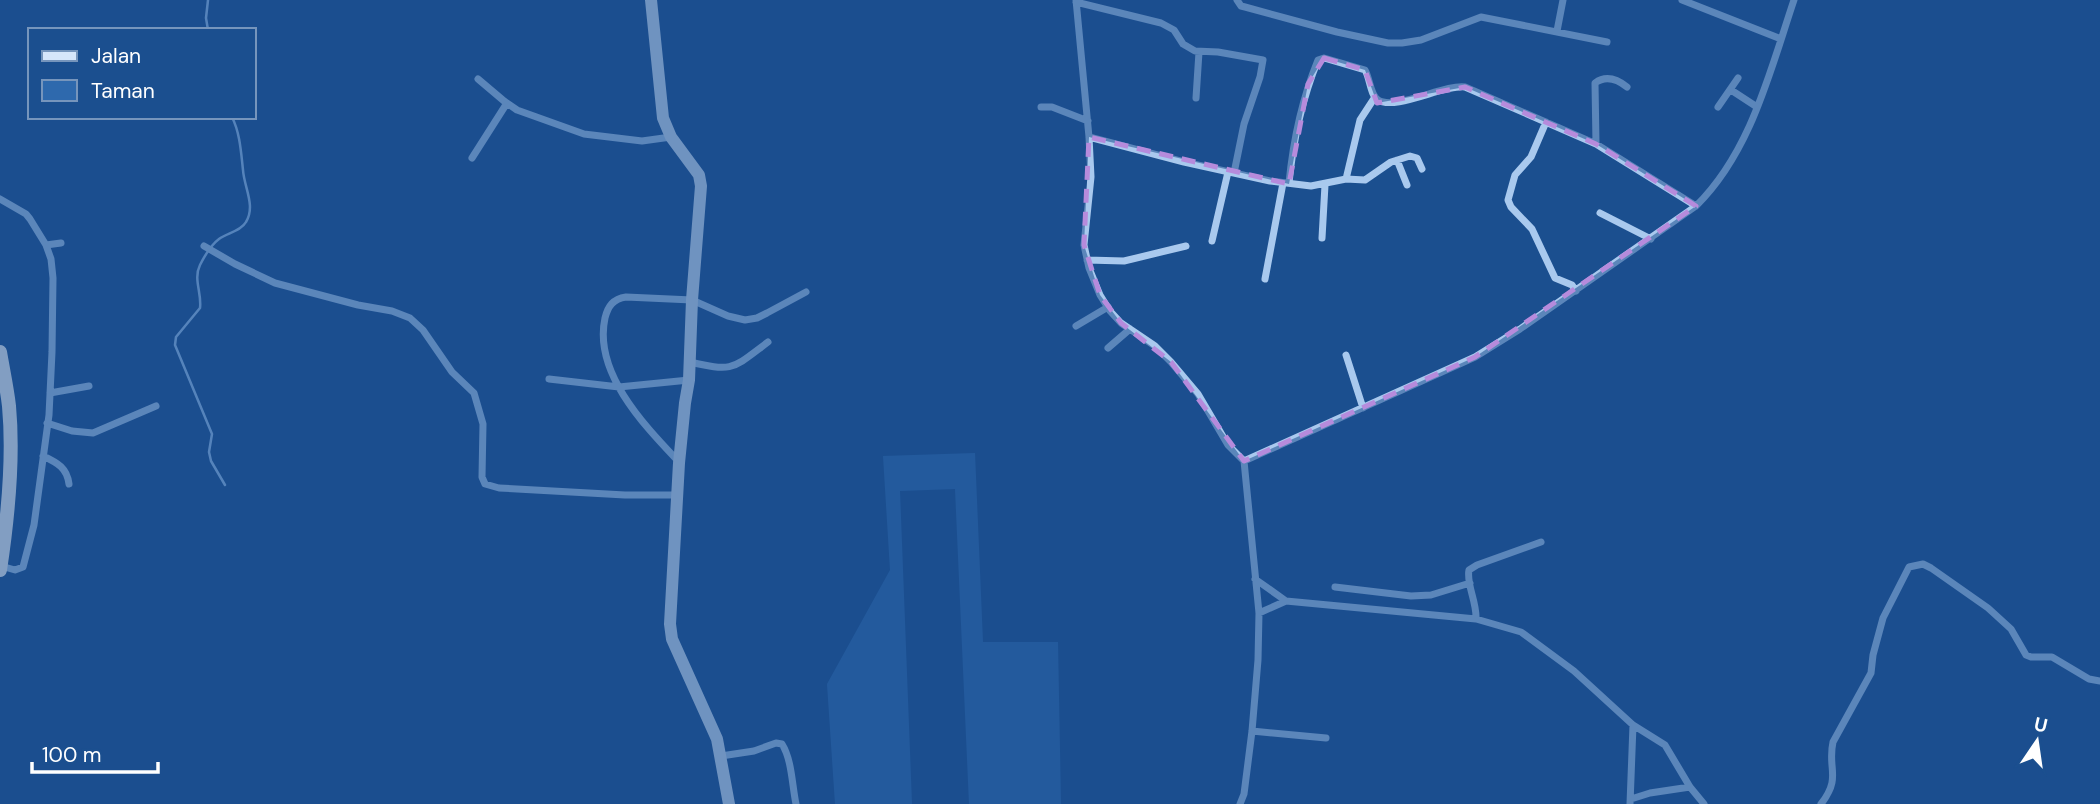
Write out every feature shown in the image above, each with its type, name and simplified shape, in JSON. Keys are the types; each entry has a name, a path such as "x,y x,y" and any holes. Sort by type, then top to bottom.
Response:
{"highway":[{"path":"0,352 9,406 10,451 0,568"},
{"path":"0,406 0,433"}],"street":[{"path":"651,0 663,118 671,138 699,175 701,186 689,380 679,463 670,624 672,639 717,739 729,804"},
{"path":"1237,0 1241,6 1337,33 1388,43 1422,40 1481,17 1607,42"},
{"path":"1557,31 1563,0"},
{"path":"1682,0 1781,39"},
{"path":"1244,461 1475,357 1520,330 1696,206 1726,172 1757,107 1794,0"},
{"path":"1212,241 1263,60 1218,52 1199,52 1187,47 1167,25 1076,1 1089,137 1090,193 1084,245 1095,285 1121,323 1156,346 1171,362 1198,394 1232,450 1244,461 1259,613 1252,731 1244,794 1240,804"},
{"path":"1196,98 1199,52"},
{"path":"1265,279 1308,84 1318,60 1324,58 1363,68 1368,74 1375,97 1385,102 1429,95 1449,87 1465,87 1596,144 1696,206"},
{"path":"1718,107 1738,78"},
{"path":"478,79 517,110 584,134 642,141 671,138"},
{"path":"1596,144 1595,83 1610,79 1627,87"},
{"path":"1731,90 1757,107"},
{"path":"1346,180 1359,125 1375,97"},
{"path":"472,158 507,103"},
{"path":"1041,107 1052,107 1088,121"},
{"path":"1546,122 1531,157 1515,175 1508,200 1511,207 1532,229 1555,278 1572,285 1576,290"},
{"path":"1089,137 1231,173 1317,186 1346,180 1368,180 1387,164 1415,157 1422,169"},
{"path":"1397,160 1407,185"},
{"path":"1322,238 1325,185"},
{"path":"0,199 26,215 46,245 53,278 50,393 34,525 24,564 17,570 0,568"},
{"path":"1600,213 1651,239"},
{"path":"46,245 61,243"},
{"path":"204,246 275,283 392,311 410,318 423,330 452,372 474,393 483,424 482,477 488,485 526,490 679,495"},
{"path":"1087,260 1124,261 1186,246"},
{"path":"679,463 644,425 619,387 604,341 604,322 611,305 621,298 692,300 737,319 750,320 806,292"},
{"path":"1076,326 1108,307"},
{"path":"1108,348 1130,329"},
{"path":"689,362 717,369 729,368 742,362 768,342"},
{"path":"1346,355 1363,408"},
{"path":"549,379 619,387 689,380"},
{"path":"50,393 89,386"},
{"path":"47,423 72,431 93,433 156,406"},
{"path":"43,457 65,470 69,484"},
{"path":"1476,619 1477,609 1468,573 1473,566 1541,542"},
{"path":"1821,804 1833,784 1833,742 1871,673 1883,618 1909,567 1923,564 1931,568 1987,608 2011,629 2026,654 2031,657 2052,657 2089,679 2100,681"},
{"path":"1255,579 1286,601"},
{"path":"1335,587 1394,595 1431,595 1470,583"},
{"path":"1393,609 1394,595"},
{"path":"1259,613 1286,601 1393,609 1476,619 1521,632 1574,671 1633,725 1665,745 1690,788 1704,804"},
{"path":"1633,725 1630,801 1650,793 1690,788"},
{"path":"1252,731 1326,738"},
{"path":"721,756 754,751 776,743 782,744 796,804"}],"highlighted area":[{"path":"1324,58 1365,70 1377,103 1465,87 1596,144 1696,206 1475,357 1244,461 1171,362 1121,323 1100,295 1084,245 1089,137 1289,184 1308,84"}],"green space":[{"path":"975,453 983,642 1058,642 1061,804 969,804 955,489 900,491 912,804 835,804 827,684 890,570 883,456"}],"waterway":[{"path":"208,0 208,28"},
{"path":"225,485 211,461 209,452 212,434 175,345 176,337 200,308 197,276 204,258 216,242 241,228 249,216 250,203 240,143 233,119"}]}
